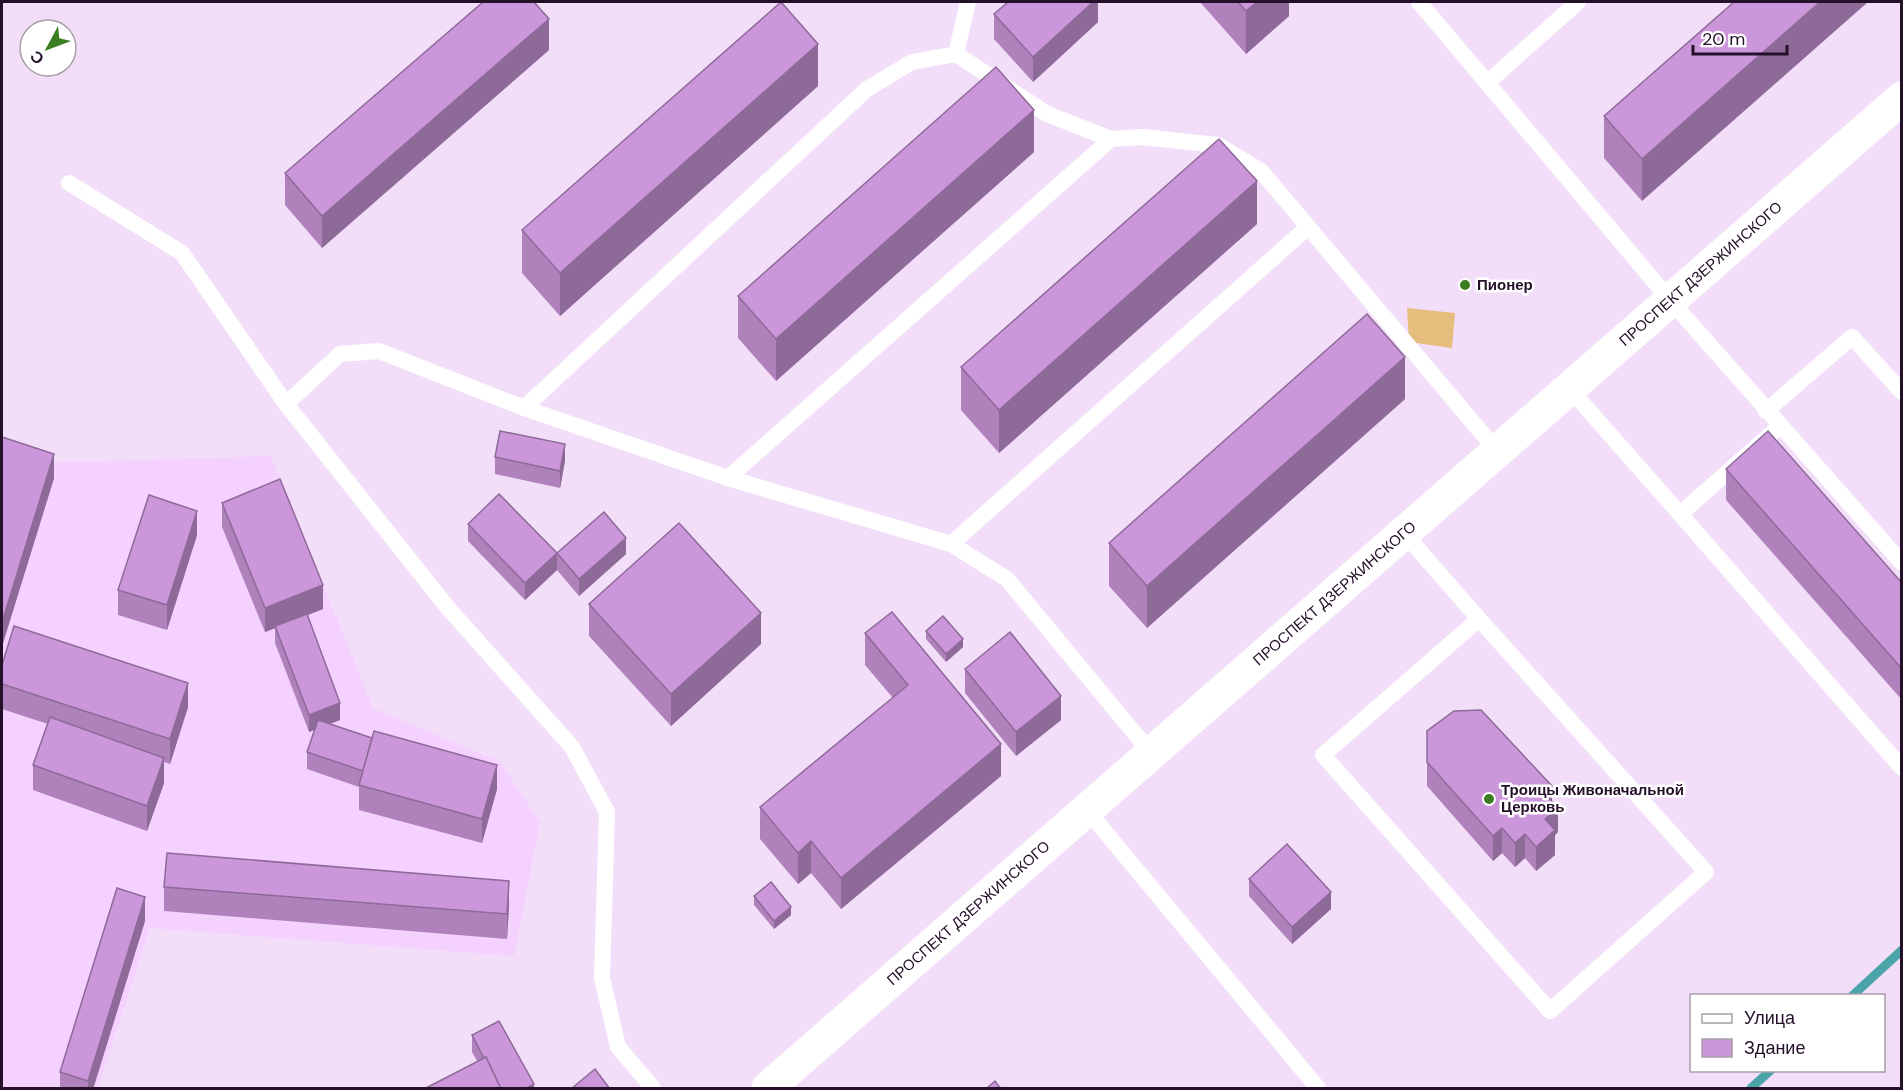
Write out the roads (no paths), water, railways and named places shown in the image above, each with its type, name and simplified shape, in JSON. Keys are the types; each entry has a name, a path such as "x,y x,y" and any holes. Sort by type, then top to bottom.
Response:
{"street":[{"name":"ПРОСПЕКТ ДЗЕРЖИНСКОГО","path":"768,1089 1902,98"}],"lane":[{"path":"956,54 968,2"},
{"path":"1419,2 1670,300 1902,563"},
{"path":"1487,83 1578,2"},
{"path":"524,408 867,88 912,62 956,54 1047,114 1111,139 1142,137 1218,145 1260,171 1497,451"},
{"path":"728,478 1111,139"},
{"path":"69,183 182,253 285,404 448,608 572,747 607,812 602,978 618,1047 653,1089"},
{"path":"951,544 1308,227"},
{"path":"1766,411 1852,337 1902,392"},
{"path":"285,404 339,354 379,351 524,408 728,478 951,544 1007,579 1151,753"},
{"path":"1569,388 1902,768"},
{"path":"1680,514 1780,426"},
{"path":"1403,532 1706,873 1550,1011 1323,755 1479,619"},
{"path":"1087,810 1318,1089"}],"waterway":[{"path":"1854,994 1902,950"},
{"path":"1751,1088 1769,1072"}],"place":[{"name":"Пионер","path":"1465,285"},
{"name":"Троицы Живоначальной Церковь","path":"1489,799"}]}
